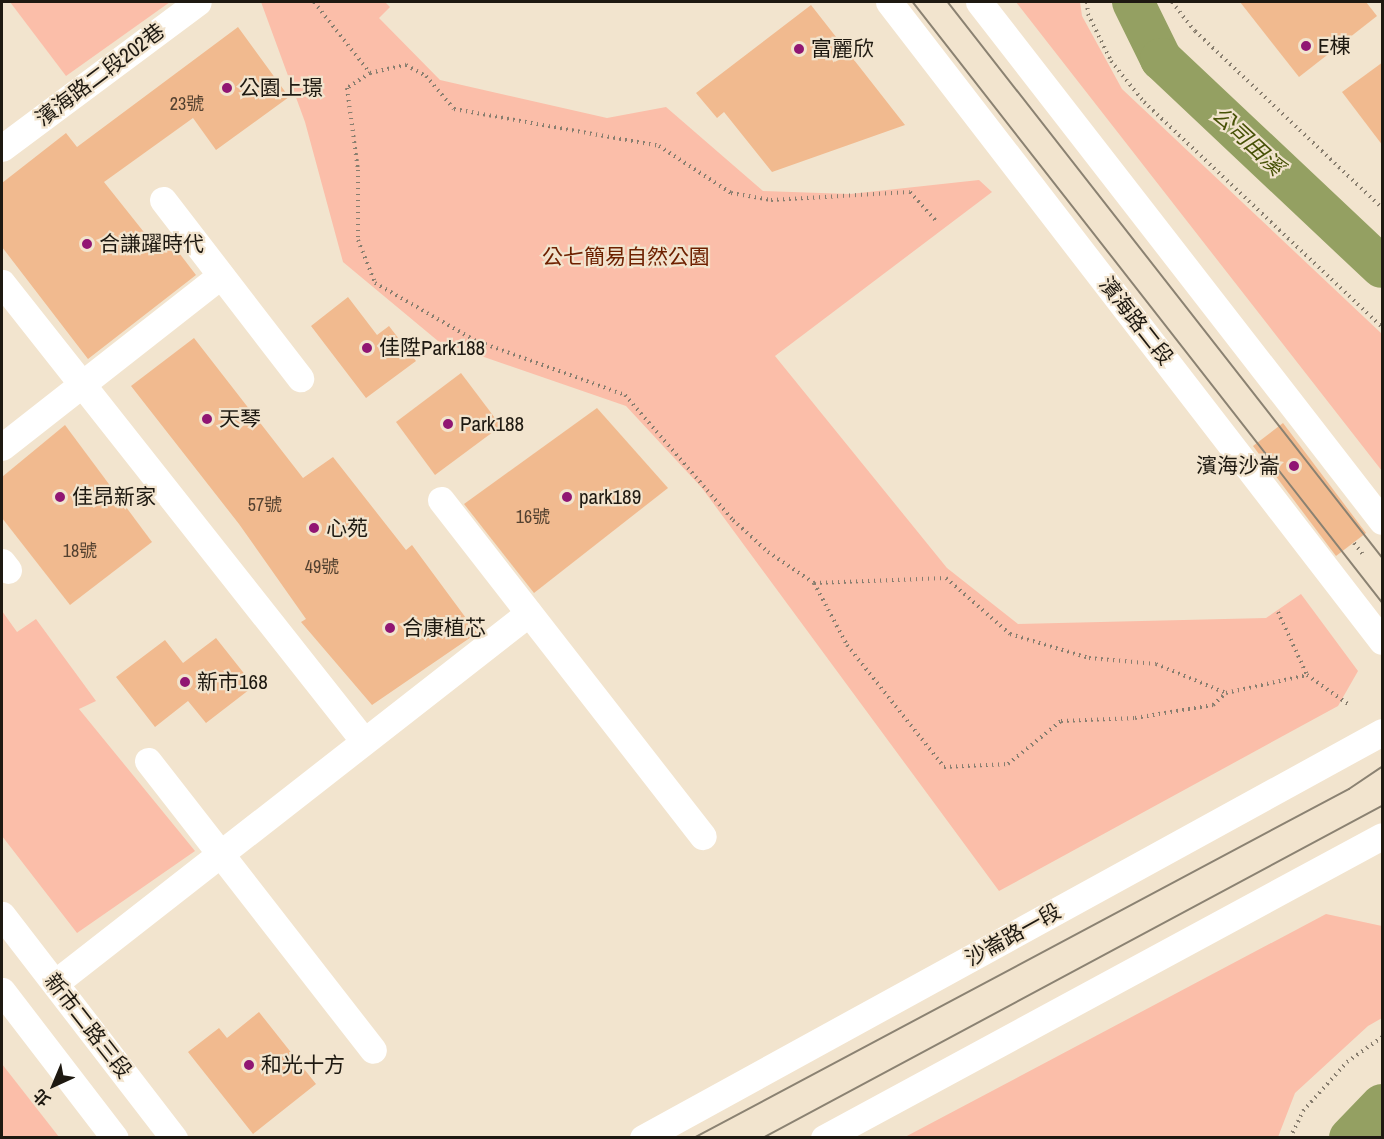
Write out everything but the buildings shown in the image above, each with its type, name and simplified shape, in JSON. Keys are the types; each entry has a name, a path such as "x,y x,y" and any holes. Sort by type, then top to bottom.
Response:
{"street":[{"name":"濱海路二段202巷","path":"2,148 198,2"},
{"name":"濱海路二段","path":"889,2 1383,641"},
{"path":"979,2 1383,521"},
{"path":"163,200 300,378"},
{"path":"2,447 221,275"},
{"path":"2,283 363,740"},
{"path":"441,500 703,836"},
{"path":"55,983 218,853 529,613"},
{"name":"沙崙路一段","path":"643,1137 1383,732"},
{"path":"147,760 373,1050"},
{"path":"824,1137 1383,836"},
{"name":"新市二路三段","path":"2,915 174,1137"},
{"path":"2,991 115,1137"}],"path":[{"path":"314,2 370,73"},
{"path":"1087,2 1088,14 1111,61 1144,102 1383,327"},
{"path":"1172,2 1195,32 1383,208"},
{"path":"937,222 910,192 771,200 731,193 659,146 454,109 426,76 406,65 370,73 347,88 358,170 358,240 375,283 474,340 625,395 733,520 768,552 814,583 847,645 944,767 1008,764 1060,721 1135,718 1213,705 1226,693 1307,675"},
{"path":"1354,543 1364,556"},
{"path":"814,583 946,578 1010,634 1089,658 1156,664 1226,693"},
{"path":"1278,612 1293,635 1307,675 1348,704"},
{"path":"1290,1137 1303,1111 1347,1062 1383,1037"}],"green space":[{"path":"10,2 170,2 66,76"},
{"name":"公七簡易自然公園","path":"261,2 385,2 390,7 379,18 440,80 607,118 666,107 763,191 850,194 979,180 992,192 775,356 947,568 1018,624 1266,618 1301,594 1358,671 1338,706 999,891 702,488 626,406 438,341 343,262 305,122"},
{"path":"1016,2 1080,2 1082,16 1122,89 1382,334 1382,471"},
{"path":"2,611 17,632 36,619 96,701 79,709 195,851 77,933 2,836"},
{"path":"1326,914 1382,926 1382,1018 1368,1026 1295,1093 1278,1137 905,1137"},
{"path":"2,1064 59,1137 2,1137"}],"waterway":[{"name":"公司田溪","path":"1133,2 1161,59 1382,267"},
{"name":"公司田溪","path":"1350,1138 1382,1105"}],"tram line":[{"path":"913,2 1382,602"},
{"path":"948,2 1382,557"},
{"path":"694,1138 1349,789 1382,767"},
{"path":"763,1138 1382,806"}],"place":[{"name":"E棟","path":"1306,46"},
{"name":"富麗欣","path":"799,49"},
{"name":"公園上璟","path":"227,88"},
{"name":"合謙躍時代","path":"87,244"},
{"name":"佳陞Park188","path":"367,348"},
{"name":"天琴","path":"207,419"},
{"name":"Park188","path":"448,424"},
{"name":"濱海沙崙","path":"1294,466"},
{"name":"佳昂新家","path":"60,497"},
{"name":"park189","path":"567,497"},
{"name":"心苑","path":"314,528"},
{"name":"合康植芯","path":"390,628"},
{"name":"新市168","path":"185,682"},
{"name":"和光十方","path":"249,1065"}]}
